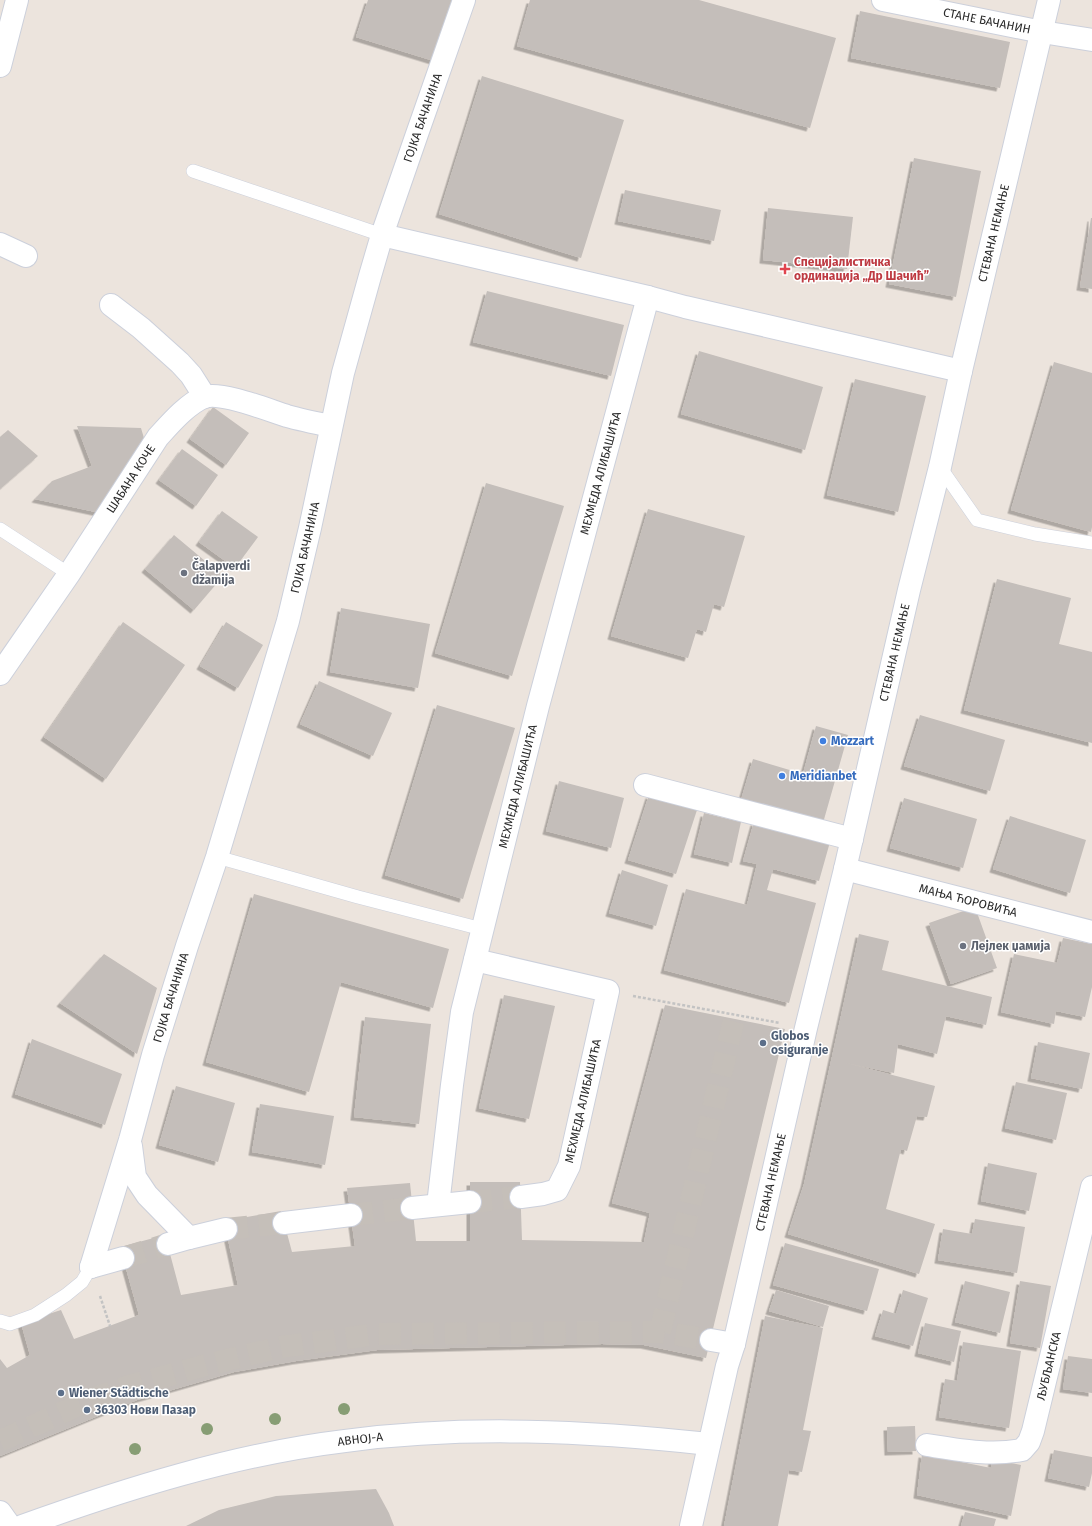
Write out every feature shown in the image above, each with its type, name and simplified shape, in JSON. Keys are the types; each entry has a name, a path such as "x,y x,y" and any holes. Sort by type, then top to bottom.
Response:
{"street":[{"path":"0,66 17,0"},
{"name":"ГОЈКА БАЧАНИНА","path":"91,1267 130,1140 153,1055 217,857 288,621 345,366 382,235 464,0"},
{"name":"СТАНЕ БАЧАНИН","path":"883,0 1042,32 1092,40"},
{"name":"СТЕВАНА НЕМАЊЕ","path":"691,1526 909,590 940,467 961,371 1050,0"},
{"path":"382,235 961,371"},
{"path":"0,244 26,256"},
{"name":"МЕХМЕДА АЛИБАШИЋА","path":"438,1205 462,1012 538,706 648,297"},
{"path":"111,305 141,328 180,363 191,375 205,397 228,398 288,416 331,426"},
{"name":"ШАБАНА КОЧЕ","path":"0,674 69,574 158,437 174,420 195,402 205,397"},
{"path":"645,785 852,839"},
{"name":"МАЊА ЋОРОВИЋА","path":"845,869 1092,932"},
{"path":"475,960 608,991"},
{"name":"МЕХМЕДА АЛИБАШИЋА","path":"521,1196 543,1194 557,1190 562,1181 568,1166 608,991"},
{"name":"ГОЈКА БАЧАНИНА","path":"130,1140 135,1177 147,1195 189,1238"},
{"name":"ЉУБЉАНСКА","path":"927,1445 971,1452 1008,1453 1022,1450 1029,1442 1035,1424 1092,1187"},
{"path":"412,1208 470,1202"},
{"path":"284,1223 351,1215"},
{"path":"168,1244 226,1229"},
{"path":"91,1267 123,1258"},
{"path":"710,1340 734,1344"},
{"name":"АВНОЈ-А","path":"22,1526 87,1503 208,1468 345,1440 509,1430 636,1436 709,1444"},
{"path":"0,1512 10,1526"}],"lane":[{"path":"193,171 382,235"},
{"path":"940,467 977,520 1035,534 1092,543"},
{"path":"0,529 69,574"},
{"path":"217,857 358,897 482,929"},
{"path":"0,1321 10,1324 35,1315 66,1295 82,1282 91,1267"}],"path":[{"path":"608,991 806,1028"}],"building":[{"path":"368,0 453,0 434,61 356,37"},
{"path":"530,0 699,0 836,38 810,128 517,46"},
{"path":"860,11 1010,42 1000,88 851,58"},
{"path":"482,76 624,120 581,258 439,214"},
{"path":"914,158 981,171 956,297 889,284"},
{"path":"625,190 721,210 714,241 618,221"},
{"path":"768,208 853,217 847,269 763,260"},
{"path":"1092,218 1092,289 1080,287"},
{"path":"487,291 624,325 611,376 473,342"},
{"path":"699,351 823,387 805,450 681,414"},
{"path":"1054,362 1092,373 1091,532 1011,510"},
{"path":"855,379 926,396 898,512 827,495"},
{"path":"213,407 249,433 226,465 190,439"},
{"path":"77,426 141,428 146,445 105,514 35,499 52,481 92,466"},
{"path":"8,430 38,456 0,489 0,437"},
{"path":"182,449 218,475 196,506 159,480"},
{"path":"486,483 564,506 512,676 435,653"},
{"path":"648,509 745,536 724,607 714,604 706,632 697,629 688,658 611,636"},
{"path":"222,511 258,537 235,568 199,542"},
{"name":"Čalapverdi džamija","path":"174,535 223,576 194,610 145,569"},
{"path":"997,579 1071,598 1059,644 1092,652 1092,743 964,710"},
{"path":"341,608 430,624 418,688 330,672"},
{"path":"123,622 185,665 106,779 44,737"},
{"path":"226,622 263,645 238,688 200,666"},
{"path":"319,681 392,713 373,756 300,724"},
{"path":"437,705 515,728 463,899 385,875"},
{"path":"920,715 1005,740 990,791 904,766"},
{"path":"816,726 848,735 823,823 741,800 753,759 803,774"},
{"path":"559,781 624,798 611,848 546,831"},
{"path":"649,795 697,810 676,874 628,860"},
{"path":"904,798 977,819 963,868 890,848"},
{"path":"704,813 741,822 732,863 694,854"},
{"path":"1010,816 1086,840 1070,893 993,869"},
{"path":"754,822 830,842 819,881 773,869 767,890 816,903 789,1003 664,970 686,889 747,905 757,864 743,861"},
{"path":"622,870 668,885 656,926 609,913"},
{"path":"254,894 449,949 433,1008 341,982 309,1092 206,1062"},
{"name":"Лејлек џамија","path":"975,907 997,968 951,984 929,923"},
{"path":"859,934 889,941 882,970 992,997 986,1025 946,1016 937,1054 898,1044 894,1073 846,1063 935,1086 927,1117 917,1116 907,1151 901,1149 886,1209 935,1224 919,1274 788,1234 804,1184"},
{"path":"1063,938 1092,944 1092,987 1085,1017 1056,1011 1054,1024 1001,1012 1014,954 1057,963"},
{"path":"104,954 157,988 137,1054 60,1003"},
{"path":"504,995 555,1006 529,1119 479,1108"},
{"path":"665,1005 785,1029 706,1358 644,1345 602,1344 377,1350 296,1361 234,1372 137,1400 0,1456 0,1359 7,1368 30,1355 21,1323 61,1310 74,1339 139,1315 120,1247 165,1235 181,1295 238,1285 224,1221 281,1211 292,1252 355,1246 347,1188 410,1183 416,1241 470,1241 470,1182 520,1182 522,1240 644,1242 650,1213 612,1203"},
{"path":"365,1017 431,1024 419,1124 354,1117"},
{"path":"32,1039 122,1074 105,1125 15,1094"},
{"path":"1038,1042 1090,1053 1082,1089 1031,1078"},
{"path":"1016,1082 1067,1093 1056,1140 1005,1128"},
{"path":"176,1086 235,1103 218,1162 159,1145"},
{"path":"260,1104 334,1116 325,1165 252,1152"},
{"path":"988,1163 1037,1173 1029,1211 981,1201"},
{"path":"975,1219 1025,1227 1017,1273 938,1260 943,1229 972,1234"},
{"path":"785,1243 879,1269 867,1311 773,1285"},
{"path":"965,1281 1010,1292 1000,1333 955,1322"},
{"path":"1020,1281 1051,1286 1040,1348 1010,1343"},
{"path":"776,1290 829,1306 823,1327 769,1311"},
{"path":"903,1290 928,1298 913,1346 875,1336 883,1310 896,1314"},
{"path":"765,1316 823,1328 803,1430 811,1431 802,1472 789,1470 778,1526 724,1526"},
{"path":"925,1323 961,1331 954,1362 918,1353"},
{"path":"963,1342 1021,1351 1009,1428 939,1417 945,1379 957,1381"},
{"path":"1068,1356 1092,1359 1092,1393 1063,1389"},
{"path":"915,1426 916,1451 888,1452 887,1427"},
{"path":"1054,1450 1092,1457 1092,1473 1089,1487 1048,1478"},
{"path":"922,1454 991,1468 992,1459 1021,1465 1011,1516 917,1495"},
{"path":"376,1489 394,1526 186,1526 219,1510 276,1496"},
{"path":"965,1512 996,1519 994,1526 961,1526"}],"tunnel":[{"path":"660,1332 735,1015"},
{"path":"470,1202 521,1197"},
{"path":"351,1215 412,1208"},
{"path":"226,1229 284,1223"},
{"path":"123,1258 168,1244"},
{"path":"0,1441 92,1399 129,1386 281,1347 378,1334 660,1332 711,1340"}],"place":[{"name":"Специјалистичка ординација „Др Шачић”","path":"785,269"},
{"name":"Čalapverdi džamija","path":"184,573"},
{"name":"Mozzart","path":"823,741"},
{"name":"Meridianbet","path":"782,776"},
{"name":"Лејлек џамија","path":"963,946"},
{"name":"Globos osiguranje","path":"763,1043"},
{"name":"Wiener Städtische","path":"61,1393"},
{"name":"36303 Нови Пазар","path":"87,1410"}]}
